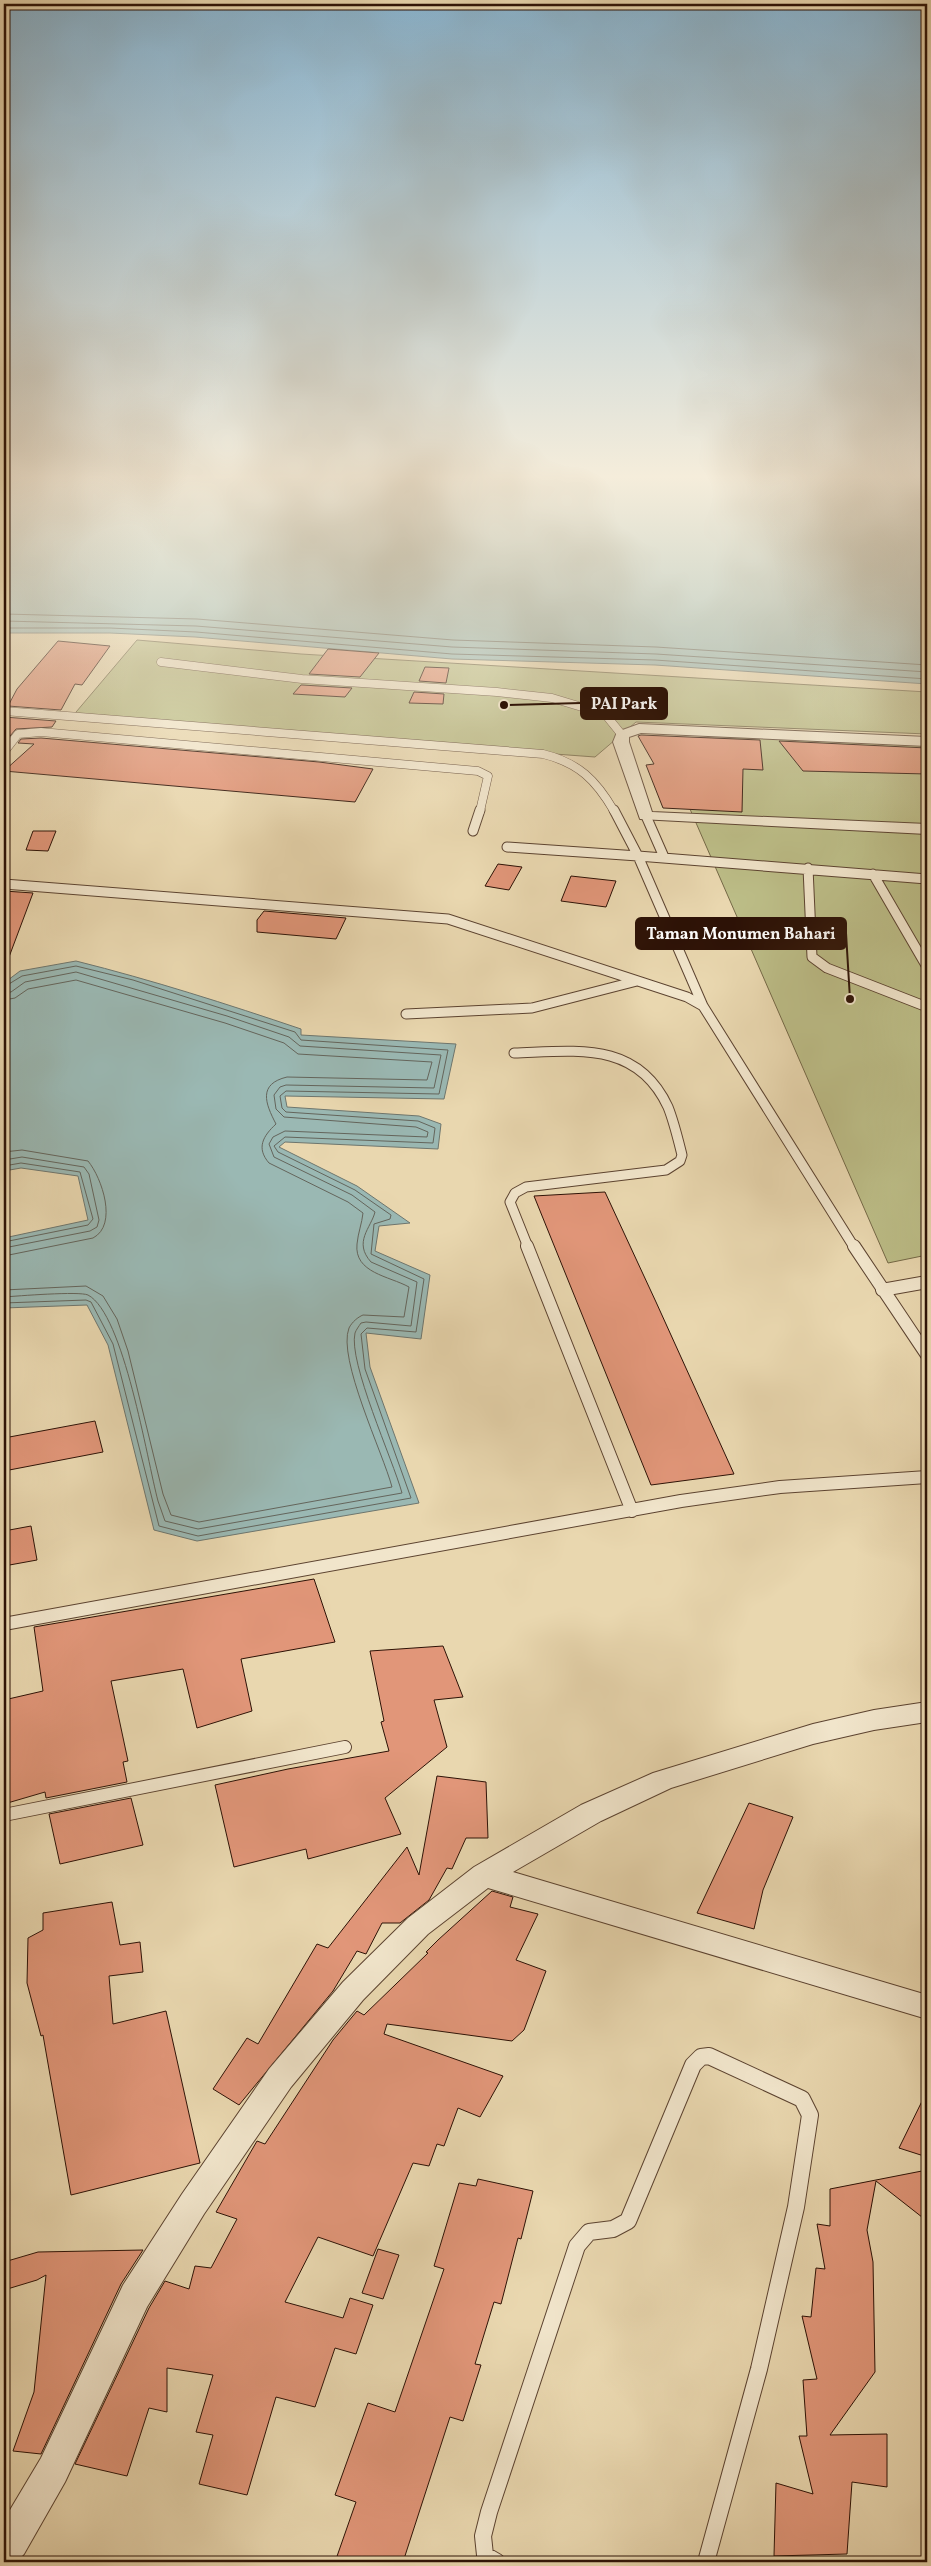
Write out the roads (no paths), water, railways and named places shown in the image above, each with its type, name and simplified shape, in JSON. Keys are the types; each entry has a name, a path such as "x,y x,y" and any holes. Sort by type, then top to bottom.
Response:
{"street":[{"path":"927,740 646,728 629,730 622,734 623,749 646,816 927,829"},
{"path":"4,2548 12,2541 53,2470 135,2296 193,2204 280,2078 359,1984 418,1926 484,1875 592,1812 662,1780 813,1734 874,1720 927,1712"},
{"path":"484,1875 927,2007"}],"lane":[{"path":"161,662 302,679 497,692 552,698 605,714 622,734"},
{"path":"4,711 477,747 543,754 570,762 590,778 614,811 638,856 703,1006 882,1290 927,1355"},
{"path":"4,752 18,734 41,732 478,771 488,776 486,791 473,831"},
{"path":"646,816 664,858"},
{"path":"507,847 808,868 874,874 926,882"},
{"path":"808,868 812,957 827,968 927,1007"},
{"path":"874,874 927,967"},
{"path":"4,884 448,919 687,997 703,1006"},
{"path":"406,1014 488,1012 532,1008 639,981"},
{"path":"514,1053 611,1055 627,1060 638,1067 664,1101 682,1155 680,1161 666,1170 526,1187 515,1193 510,1202 632,1510"},
{"path":"882,1290 927,1282"},
{"path":"4,1624 752,1490 927,1477"},
{"path":"4,1815 345,1747"},
{"path":"497,2562 486,2555 482,2536 577,2246 587,2231 594,2228 610,2230 620,2228 628,2221 693,2066 701,2057 709,2056 802,2099 810,2115 796,2207 759,2369 706,2562"}],"water":[{"path":"4,597 927,597 927,684 655,665 452,659 195,637 110,633 4,633"},
{"path":"76,961 161,984 301,1029 301,1035 456,1044 444,1099 285,1096 287,1107 419,1116 441,1124 438,1149 285,1142 279,1147 357,1186 410,1223 379,1226 375,1251 430,1275 421,1339 366,1333 370,1367 419,1503 197,1541 154,1530 108,1345 87,1305 4,1308 4,1238 88,1220 78,1176 21,1168 4,1171 4,983 20,971"}],"place":[{"name":"PAI Park","path":"504,705"},
{"name":"Taman Monumen Bahari","path":"850,999"}]}
